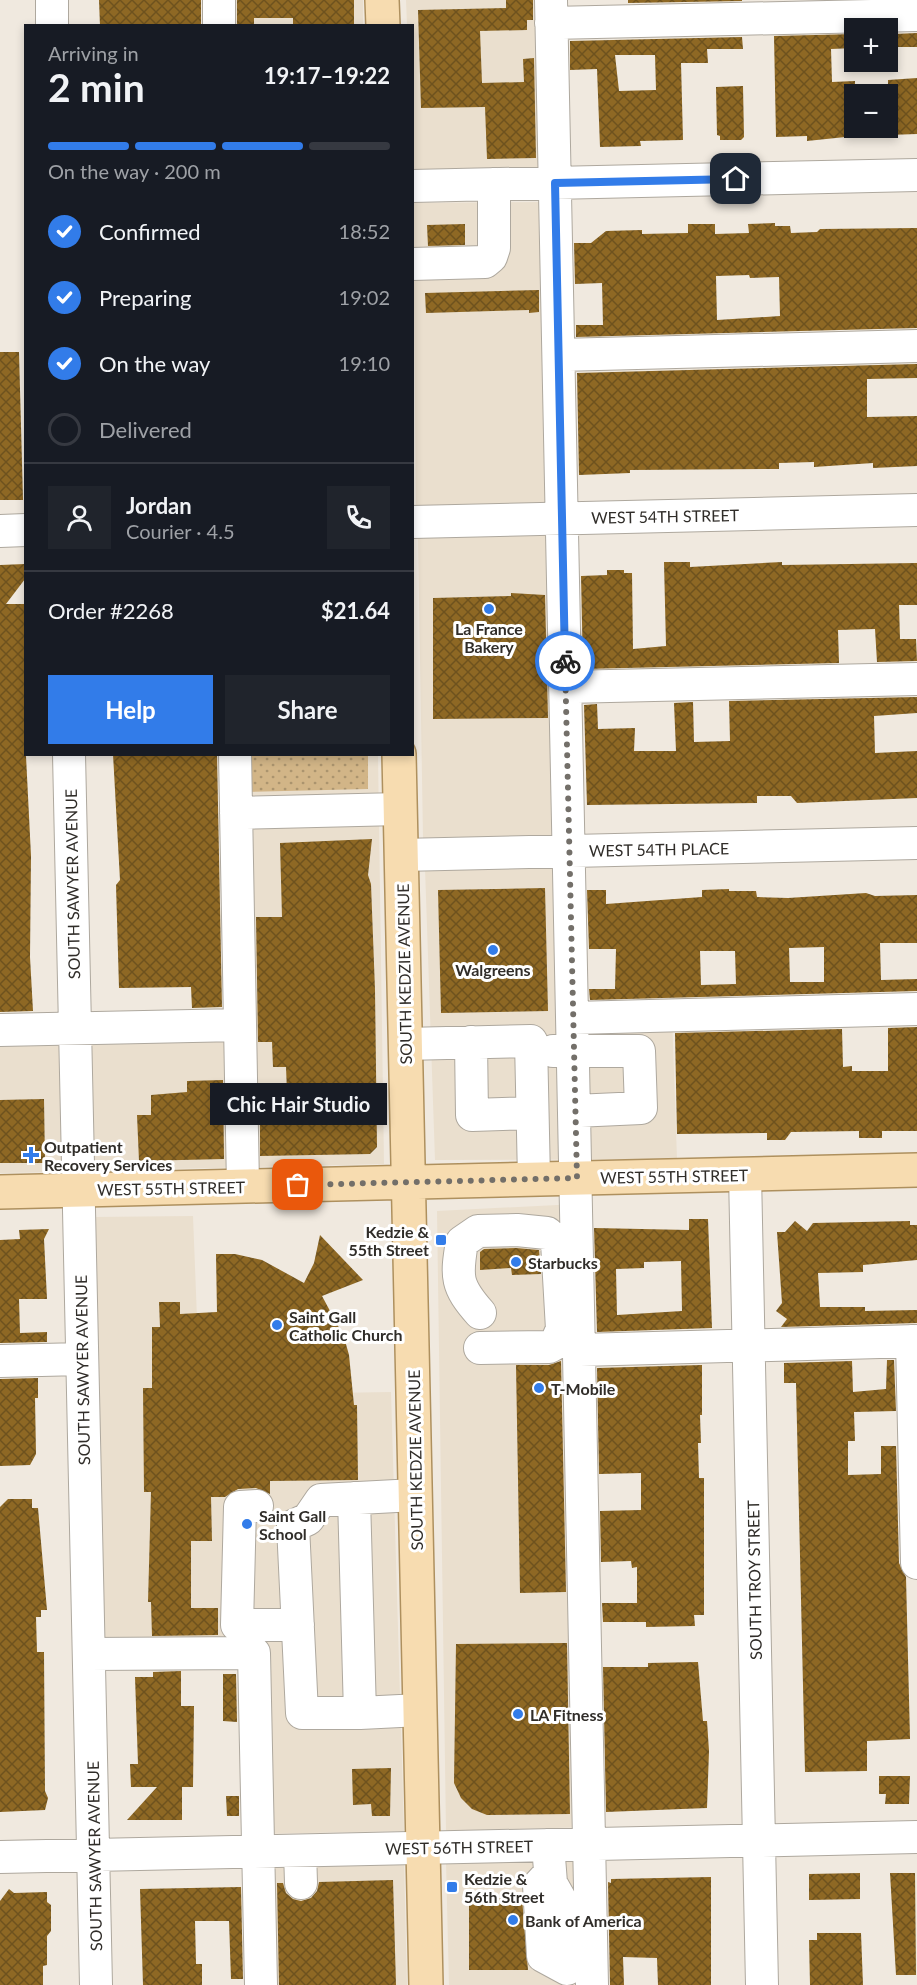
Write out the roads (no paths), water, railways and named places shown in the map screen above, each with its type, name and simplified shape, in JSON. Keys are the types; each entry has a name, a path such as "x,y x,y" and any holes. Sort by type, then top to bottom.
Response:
{"main road":[{"path":"382,0 383,24"},
{"name":"SOUTH KEDZIE AVENUE","path":"399,756 426,1985"},
{"name":"WEST 55TH STREET","path":"0,1192 917,1170"}],"street":[{"path":"52,0 52,24"},
{"path":"219,0 219,24"},
{"path":"549,1859 538,1886 543,1956 580,1977 591,1844 551,11 917,15"},
{"path":"414,186 917,175"},
{"path":"414,264 486,262 491,257 494,248 494,184"},
{"path":"559,355 917,346"},
{"name":"WEST 54TH STREET","path":"414,522 917,510"},
{"path":"0,531 24,530"},
{"path":"566,687 917,679"},
{"name":"SOUTH SAWYER AVENUE","path":"69,756 96,1985"},
{"path":"235,756 243,1186"},
{"path":"236,813 400,809"},
{"name":"WEST 54TH PLACE","path":"401,855 917,843"},
{"path":"573,1018 917,1009"},
{"path":"0,1030 240,1025"},
{"path":"405,1044 531,1041 534,1179"},
{"path":"471,1042 472,1115 532,1113"},
{"path":"531,1052 639,1051 641,1108 575,1112"},
{"name":"SOUTH TROY STREET","path":"745,1174 762,1985"},
{"path":"480,1313 462,1293 458,1262 462,1242 478,1231 517,1230 547,1233 557,1242 562,1329 556,1342 549,1347 480,1348"},
{"path":"580,1350 915,1341 917,1563"},
{"path":"0,1361 82,1359"},
{"path":"415,1495 321,1500 308,1519 294,1526 302,1713 420,1710"},
{"path":"354,1498 360,1713"},
{"path":"257,1506 240,1507 237,1625 298,1625"},
{"path":"89,1654 254,1653 261,1985"},
{"name":"WEST 56TH STREET","path":"0,1857 423,1848 549,1859 591,1844 917,1837"},
{"path":"300,1851 301,1883"}],"place":[{"name":"La France Bakery","path":"489,609"},
{"name":"Walgreens","path":"493,950"},
{"name":"Outpatient Recovery Services","path":"31,1155"},
{"name":"Chic Hair Studio","path":"298,1185"},
{"name":"Kedzie & 55th Street","path":"441,1240"},
{"name":"Starbucks","path":"516,1262"},
{"name":"Saint Gall Catholic Church","path":"277,1325"},
{"name":"T-Mobile","path":"539,1388"},
{"name":"Saint Gall School","path":"247,1524"},
{"name":"LA Fitness","path":"518,1714"},
{"name":"Kedzie & 56th Street","path":"452,1887"},
{"name":"Bank of America","path":"513,1920"}]}
